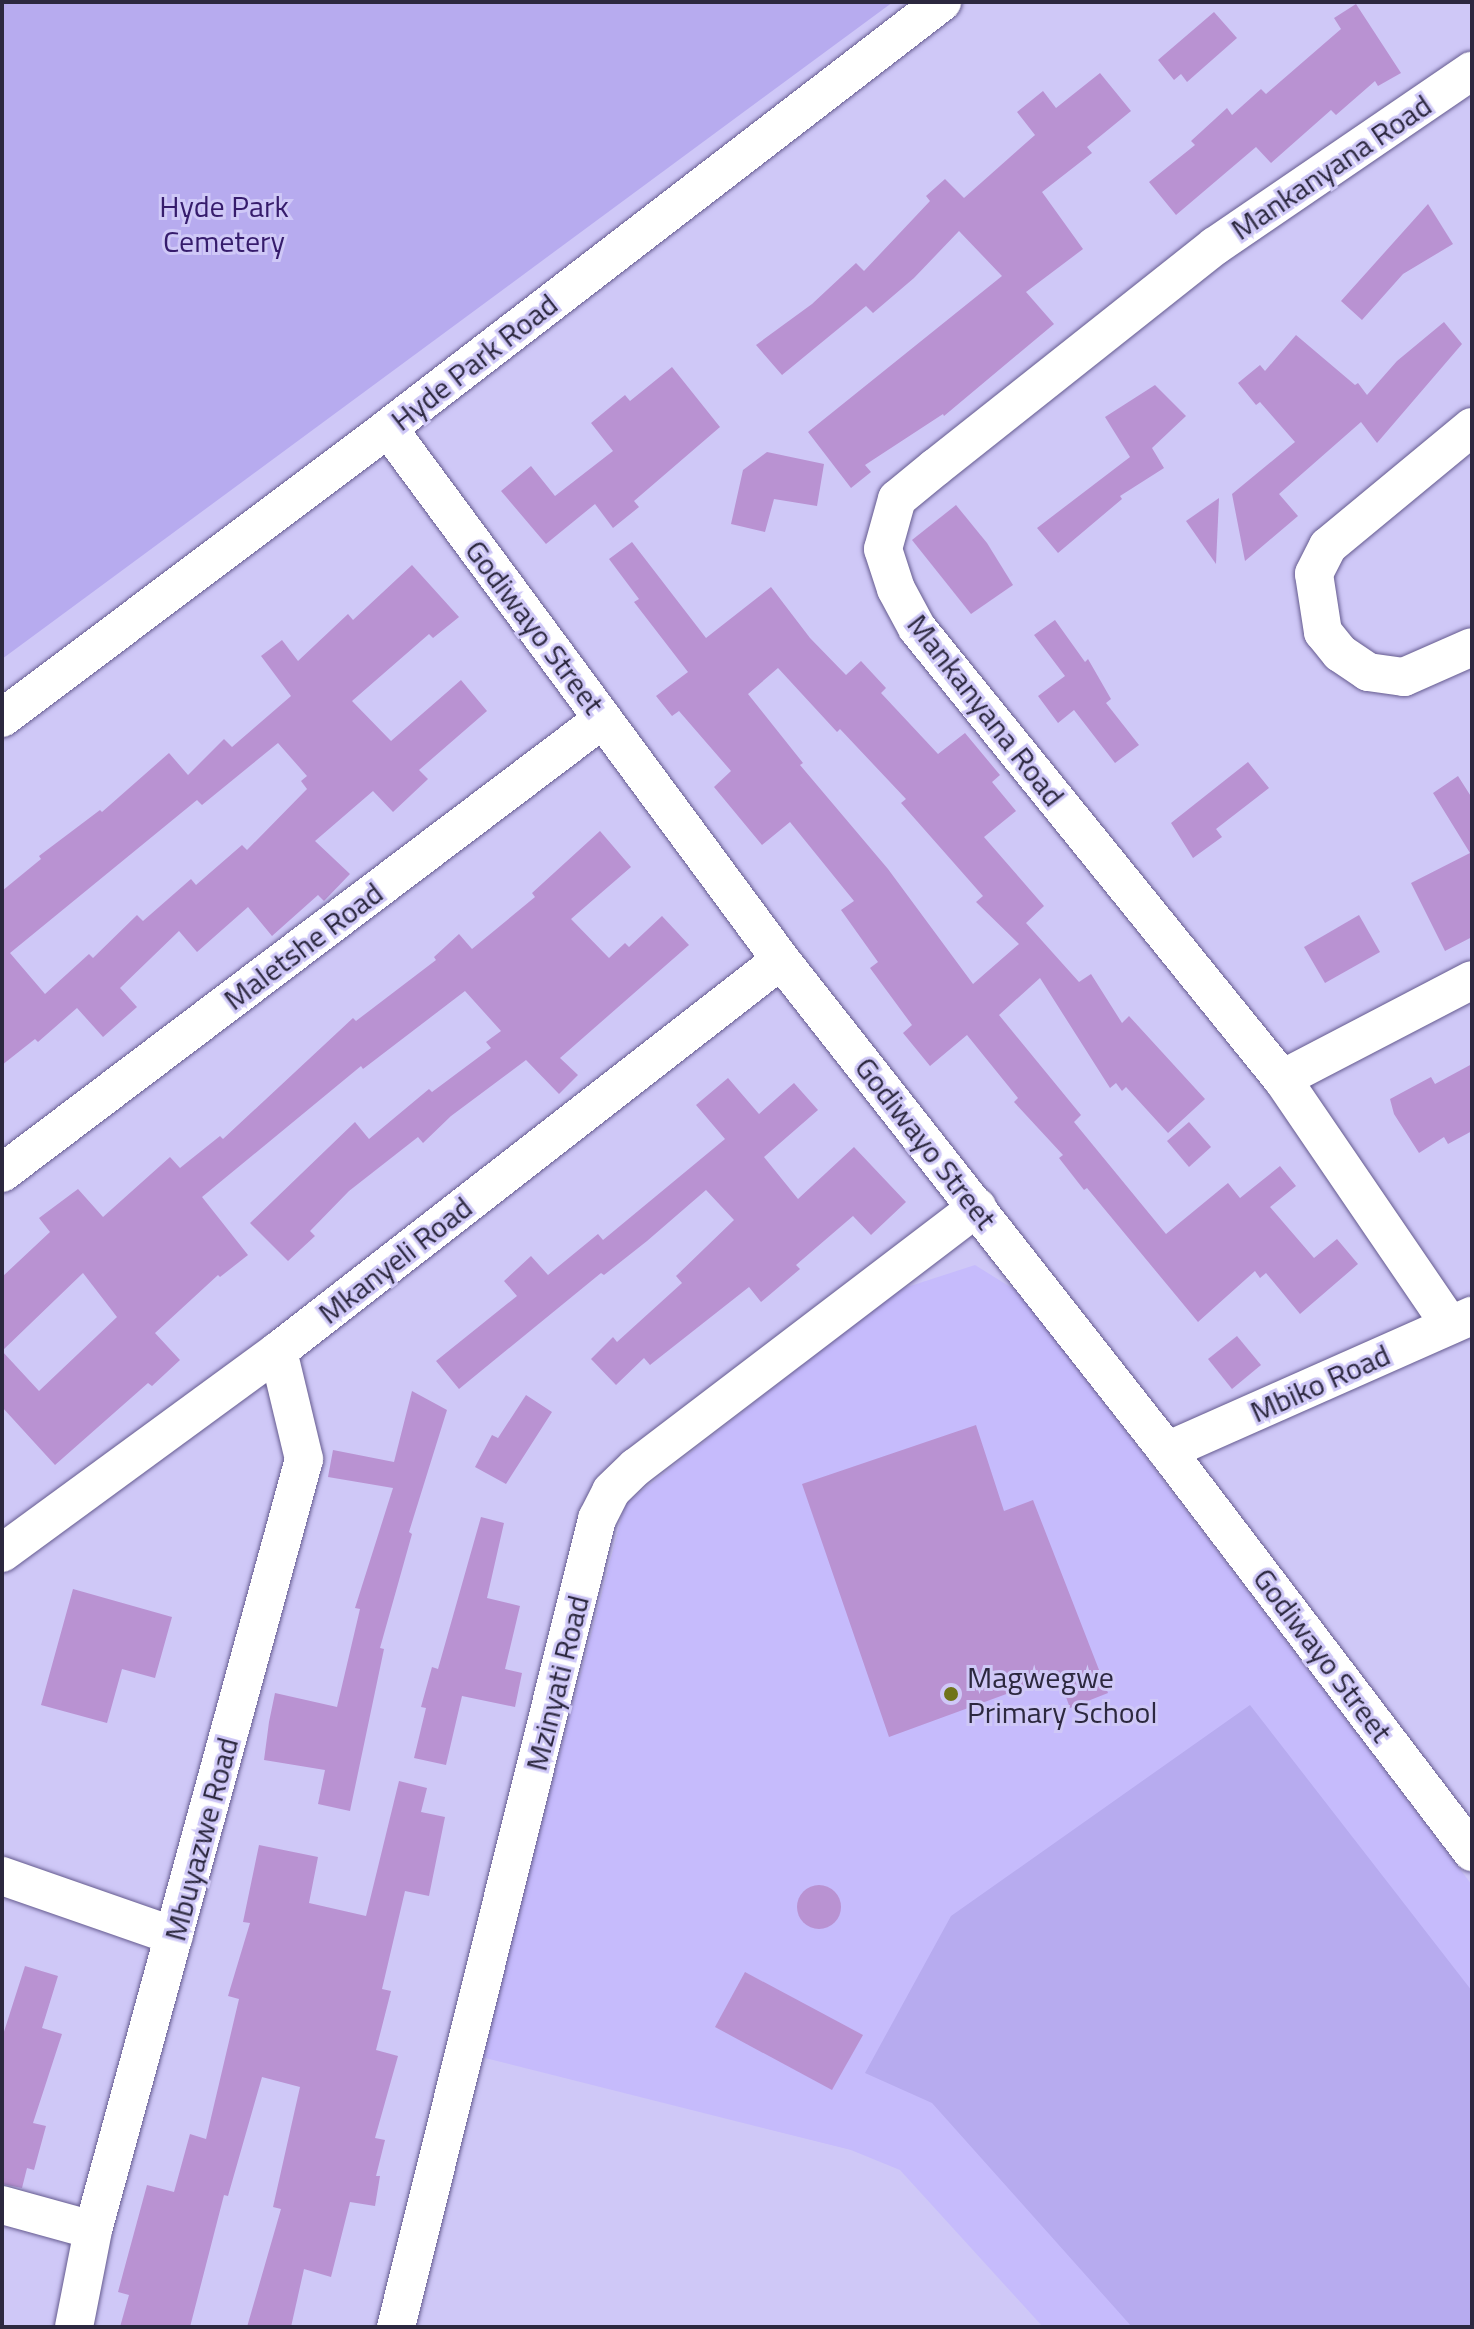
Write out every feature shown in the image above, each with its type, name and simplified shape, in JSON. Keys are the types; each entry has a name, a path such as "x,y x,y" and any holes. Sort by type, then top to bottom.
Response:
{"street":[{"name":"Hyde Park Road","path":"2,718 388,428 942,2"},
{"name":"Mankanyana Road","path":"1461,1320 1282,1079 917,628 896,589 883,549 897,499 926,475 1215,246 1472,71"},
{"path":"1472,427 1328,546 1314,574 1323,632 1340,653 1368,672 1404,677 1472,647"},
{"name":"Godiwayo Street","path":"388,428 781,960 1167,1451 1472,1852"},
{"name":"Maletshe Road","path":"2,1173 603,719"},
{"name":"Mkanyeli Road","path":"2,1553 278,1351 781,960"},
{"path":"1282,1079 1472,980"},
{"name":"Mzinyati Road","path":"396,2327 597,1519 611,1491 636,1467 977,1207"},
{"name":"Mbiko Road","path":"1167,1451 1461,1320"},
{"name":"Mbuyazwe Road","path":"74,2327 93,2230 304,1459 278,1351"},
{"path":"2,1876 174,1936"},
{"path":"2,2205 93,2230"}],"shaded area":[{"name":"Magwegwe Primary School","path":"975,1265 1020,1293 1472,1885 1472,2327 1043,2327 900,2170 851,2150 481,2057 625,1504 898,1290"}],"green space":[{"name":"Hyde Park Cemetery","path":"2,2 893,2 2,659"},
{"path":"1250,1705 1472,1991 1472,2327 1132,2327 932,2103 865,2073 951,1916"}],"building":[{"path":"1356,4 1401,73 1378,86 1375,81 1336,115 1331,110 1271,163 1256,147 1176,215 1149,182 1195,145 1191,141 1227,108 1232,115 1261,89 1266,94 1341,29 1334,18"},
{"path":"1214,12 1237,38 1187,82 1181,74 1174,80 1158,60"},
{"path":"1100,73 1131,111 1087,147 1092,153 1042,192 1083,249 1026,292 1054,324 944,416 865,465 871,472 851,488 808,432 1002,276 959,231 914,278 873,313 866,306 782,375 756,345 812,304 856,263 864,271 930,201 926,196 945,179 964,198 1035,135 1017,112 1043,91 1056,108"},
{"path":"1428,204 1453,244 1403,274 1362,320 1341,301"},
{"path":"1444,322 1462,344 1377,443 1361,422 1279,494 1298,516 1245,561 1232,494 1295,442 1260,402 1256,405 1238,383 1260,365 1265,371 1296,335 1355,385 1358,383 1367,395 1397,361"},
{"path":"672,367 720,427 634,501 639,507 613,528 595,504 546,544 501,491 531,466 555,496 613,451 591,423 625,395 630,401"},
{"path":"1155,385 1186,416 1152,448 1164,468 1120,496 1122,499 1058,553 1037,528 1130,457 1105,417"},
{"path":"767,452 824,464 817,506 774,499 765,532 731,524 743,470"},
{"path":"1219,498 1216,564 1186,521"},
{"path":"956,505 987,543 1013,585 971,614 912,540"},
{"path":"632,542 706,638 771,587 810,638 846,675 861,661 886,688 881,693 938,754 965,733 1000,775 992,782 1016,811 984,837 1044,906 1026,923 1079,982 1091,974 1122,1023 1129,1016 1205,1099 1168,1133 1126,1087 1122,1091 1116,1083 1110,1088 1040,978 999,1015 1081,1115 1074,1122 1166,1234 1228,1183 1240,1198 1280,1166 1296,1186 1270,1207 1314,1258 1337,1239 1358,1264 1300,1314 1266,1273 1260,1278 1255,1271 1198,1322 1087,1188 1084,1190 1059,1158 1063,1155 1014,1102 1018,1098 967,1035 930,1066 903,1033 912,1025 870,968 878,962 841,910 854,901 790,822 762,845 714,787 731,771 679,711 672,716 656,696 688,672 634,602 639,599 609,559","holes":["778,668 837,732 840,729 906,799 901,803 983,896 976,902 1019,944 973,984 888,869 800,765 803,763 748,694"]},
{"path":"412,565 459,617 433,638 429,634 352,701 391,741 461,680 487,711 419,770 428,779 393,812 373,791 315,841 350,874 324,901 318,895 272,936 248,907 197,952 179,931 120,988 137,1007 103,1037 77,1008 38,1042 35,1039 2,1065 2,891 41,859 39,856 100,810 102,812 169,753 188,775 224,739 232,747 291,696 261,656 282,640 298,661 348,614 353,620","holes":["278,743 307,776 301,781 307,789 247,850 242,845 196,885 191,879 143,921 137,915 93,958 89,954 45,994 10,953 197,800 202,805"]},
{"path":"1055,620 1085,662 1088,659 1111,699 1106,703 1139,745 1115,763 1074,710 1058,723 1038,696 1065,676 1034,635"},
{"path":"1248,762 1269,788 1216,829 1222,837 1193,858 1171,823"},
{"path":"1458,776 1472,798 1472,937 1445,951 1411,883 1470,853 1433,793"},
{"path":"600,831 631,867 571,919 609,958 625,943 629,947 662,916 689,945 560,1058 578,1075 559,1094 526,1060 451,1116 423,1143 418,1137 349,1191 310,1231 315,1236 288,1261 250,1223 355,1122 369,1139 429,1089 432,1092 491,1048 486,1042 501,1031 465,991 363,1069 361,1066 202,1197 248,1255 220,1277 218,1275 155,1333 180,1360 152,1386 148,1383 55,1465 2,1407 2,1351 2,1277 50,1232 39,1218 78,1189 103,1217 170,1157 180,1168 220,1136 223,1139 353,1018 356,1021 436,960 434,957 459,934 472,949 535,897 532,893","holes":["83,1273 117,1317 39,1391 2,1351"]},
{"path":"1359,915 1380,952 1325,983 1304,947"},
{"path":"1472,1064 1472,1131 1448,1144 1444,1137 1419,1153 1394,1114 1390,1099 1431,1077 1435,1084"},
{"path":"728,1078 759,1114 794,1083 818,1110 764,1157 798,1199 854,1147 906,1202 871,1235 853,1216 796,1265 800,1269 761,1302 749,1287 650,1365 644,1358 616,1385 591,1359 613,1337 617,1342 682,1283 676,1276 734,1220 706,1190 647,1241 604,1275 601,1273 459,1389 436,1361 517,1296 504,1281 531,1256 548,1275 598,1234 603,1240 725,1139 696,1105"},
{"path":"1189,1122 1211,1147 1189,1167 1167,1141"},
{"path":"1237,1336 1261,1365 1232,1389 1208,1359"},
{"path":"412,1391 447,1410 409,1532 412,1534 380,1648 384,1649 350,1811 318,1804 325,1770 264,1760 269,1722 275,1693 337,1707 360,1609 355,1608 393,1488 328,1477 333,1450 394,1462"},
{"path":"526,1395 552,1412 506,1484 475,1467 492,1435 498,1438"},
{"path":"976,1425 1004,1511 1033,1500 1108,1693 1070,1708 1058,1675 889,1737 802,1484"},
{"path":"481,1517 504,1523 487,1598 520,1606 505,1669 522,1673 515,1707 462,1696 446,1765 414,1758 426,1708 421,1707 432,1667 438,1669"},
{"path":"73,1589 172,1617 155,1678 122,1669 107,1723 41,1705"},
{"path":"399,1781 427,1788 421,1812 445,1817 429,1896 405,1891 382,1989 391,1991 376,2050 398,2056 375,2138 385,2140 376,2176 380,2176 375,2206 350,2202 331,2277 304,2269 291,2327 247,2327 281,2209 273,2207 300,2087 262,2077 228,2196 224,2195 190,2327 120,2327 129,2295 118,2292 147,2185 174,2192 190,2134 206,2139 239,1999 228,1996 250,1923 243,1922 259,1845 318,1857 309,1903 366,1916"},
{"path":"819,1885 834,1892 841,1907 834,1922 819,1929 804,1922 797,1907 804,1892"},
{"path":"25,1966 58,1976 42,2028 62,2034 33,2123 46,2126 34,2170 27,2168 22,2188 2,2184 2,2038"},
{"path":"745,1972 863,2035 832,2090 715,2027"}],"place":[{"name":"Magwegwe Primary School","path":"951,1694"}]}
